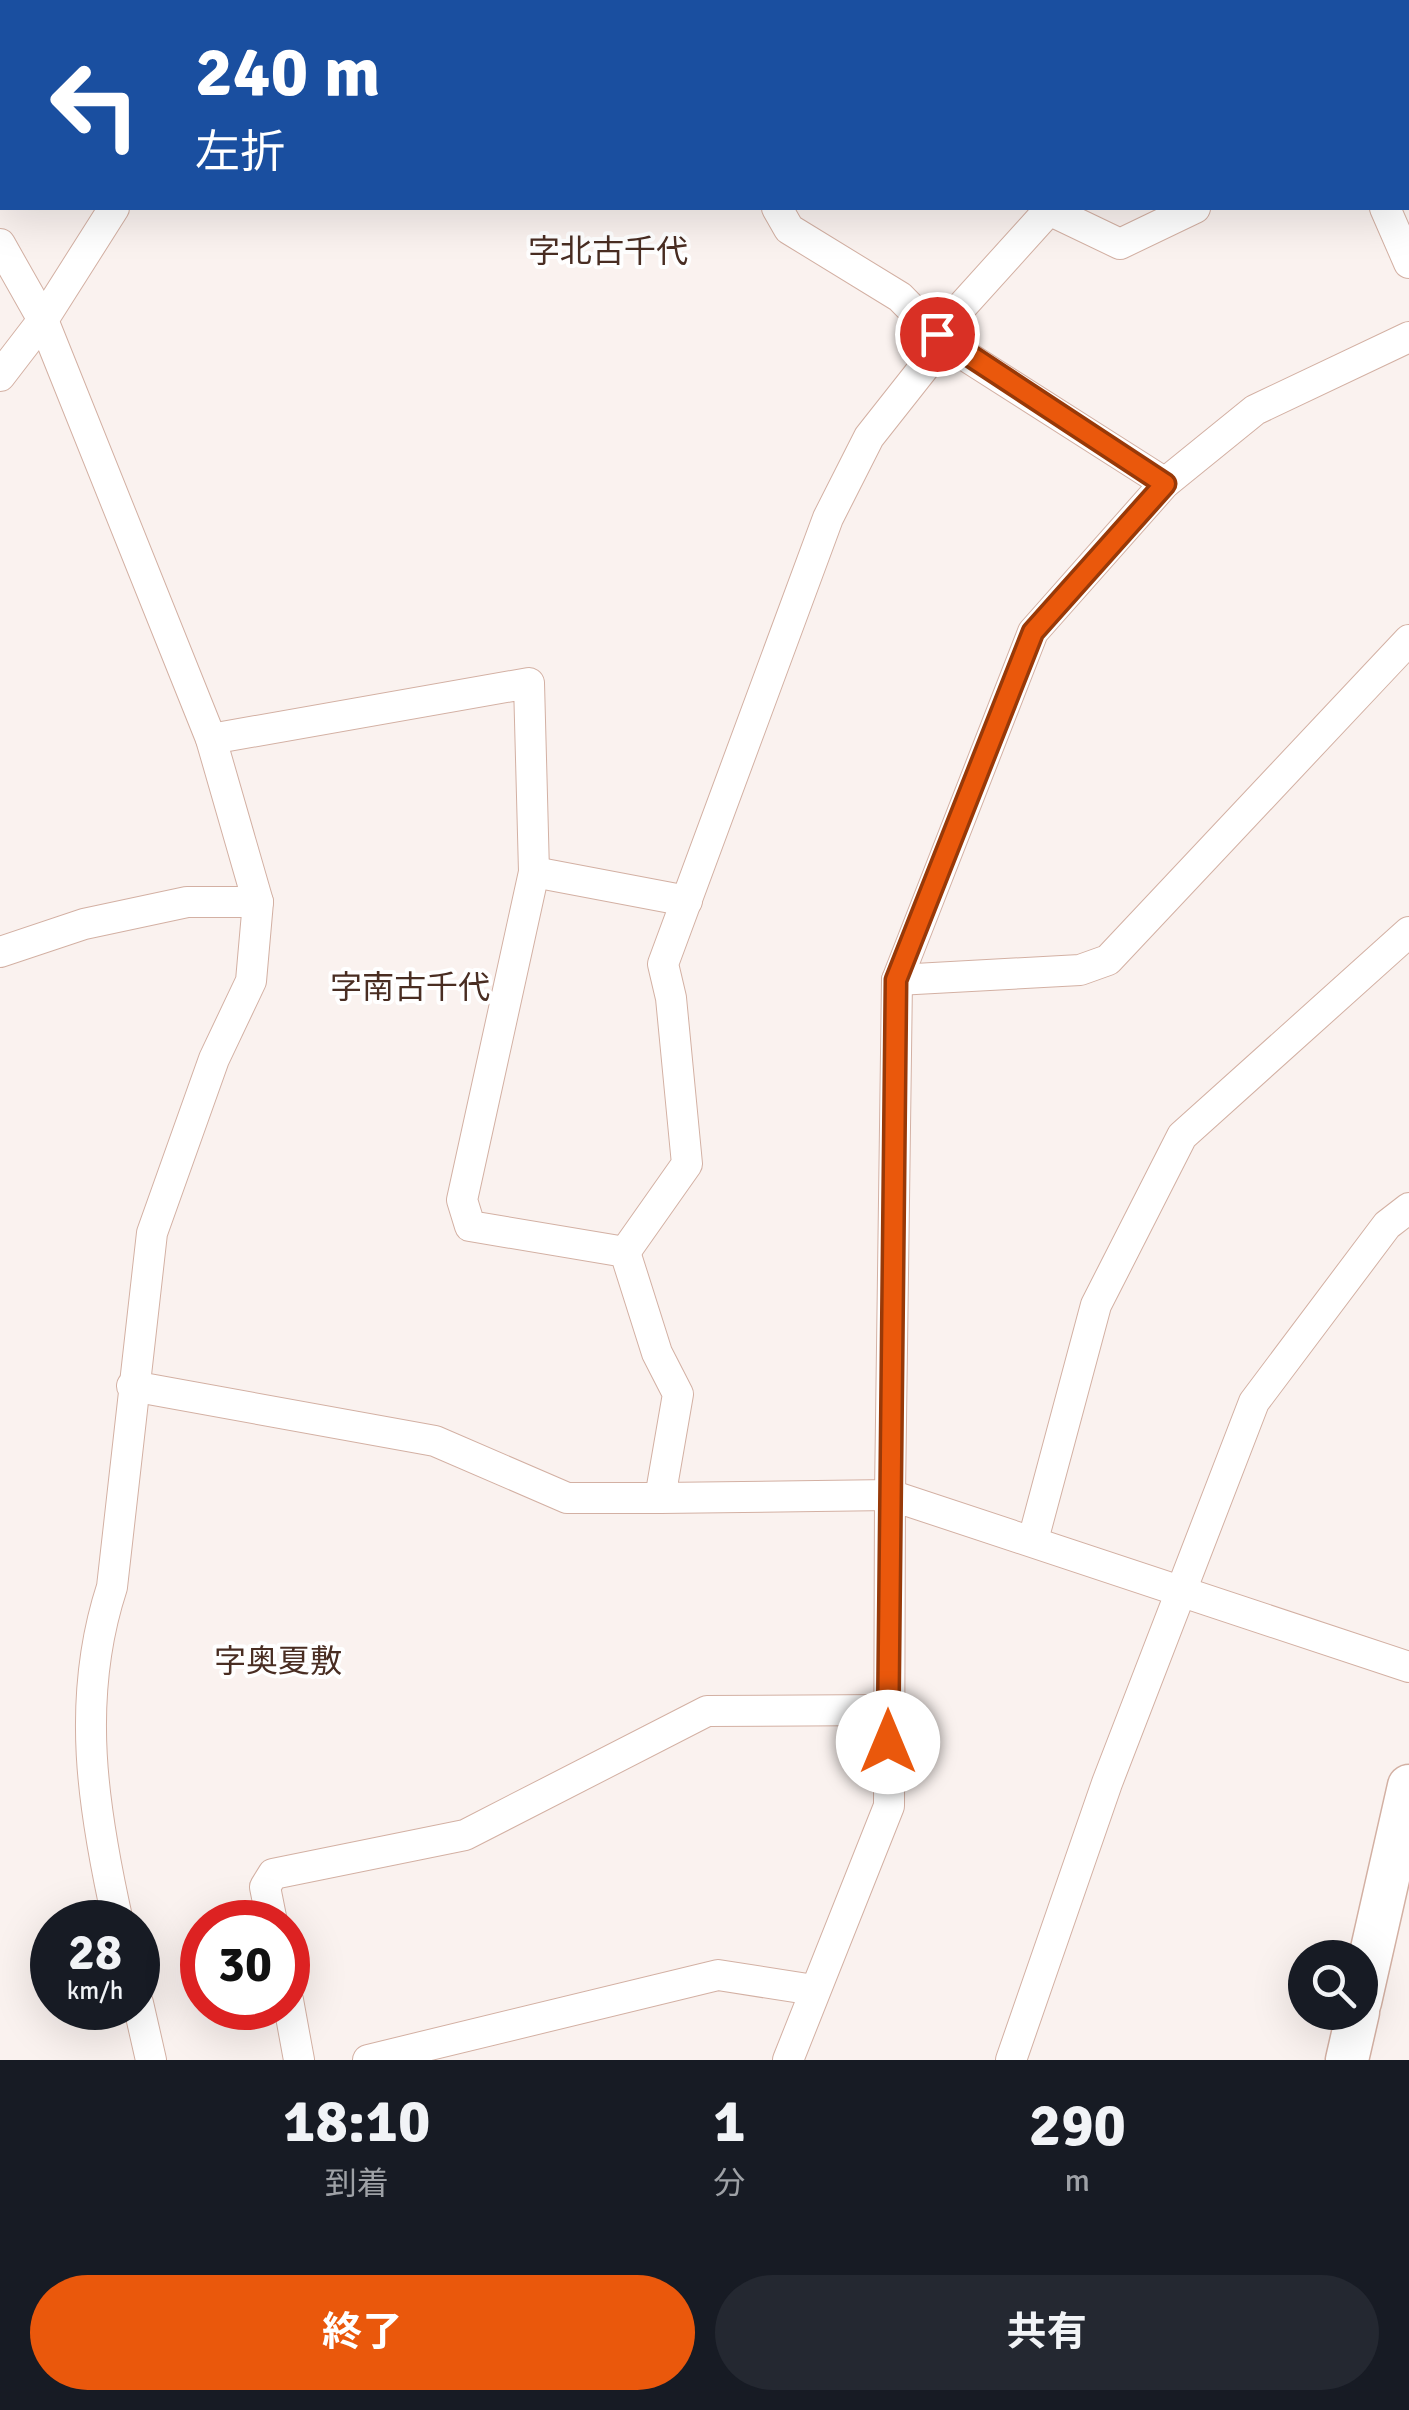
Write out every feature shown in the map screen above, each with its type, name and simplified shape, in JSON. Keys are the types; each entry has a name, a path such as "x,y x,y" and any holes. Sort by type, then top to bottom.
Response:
{"street":[{"path":"0,376 44,320 113,210"},
{"path":"778,210 788,230 900,297 940,338 1165,484"},
{"path":"626,1252 687,1164 671,998 664,964 828,518 869,437 940,338 1047,210"},
{"path":"1050,210 1120,244 1191,210"},
{"path":"1386,210 1409,262"},
{"path":"0,244 44,320 210,739 258,902 251,981 214,1058 152,1233 112,1588 96,1638 88,1729 97,1829 113,1900"},
{"path":"788,2060 889,1806 896,980 1033,632 1165,484 1254,410 1409,337"},
{"path":"896,980 1080,970 1108,960 1409,640"},
{"path":"210,739 529,684 534,872 462,1200 470,1226 626,1252"},
{"path":"534,872 687,901"},
{"path":"0,952 84,924 187,902 258,902"},
{"path":"1032,1540 1096,1305 1182,1136 1409,932"},
{"path":"1011,2060 1179,1591 1254,1402 1388,1224 1409,1208"},
{"path":"626,1252 657,1353 678,1394 660,1498"},
{"path":"132,1386 435,1442 567,1498 890,1495 1409,1667"},
{"path":"268,1900 265,1887 273,1874 465,1835 707,1711 888,1710"},
{"path":"1374,1940 1409,1786"},
{"path":"368,2060 718,1976 814,1990"},
{"path":"145,2030 152,2060"},
{"path":"294,2030 299,2060"},
{"path":"1347,2060 1354,2030"}],"district":[{"name":"字北古千代","path":"608,251"},
{"name":"字南古千代","path":"410,987"},
{"name":"字奥夏敷","path":"278,1661"}],"route":[{"path":"888,1742 896,980 988,737 1033,632 1165,484 937,334"}]}
